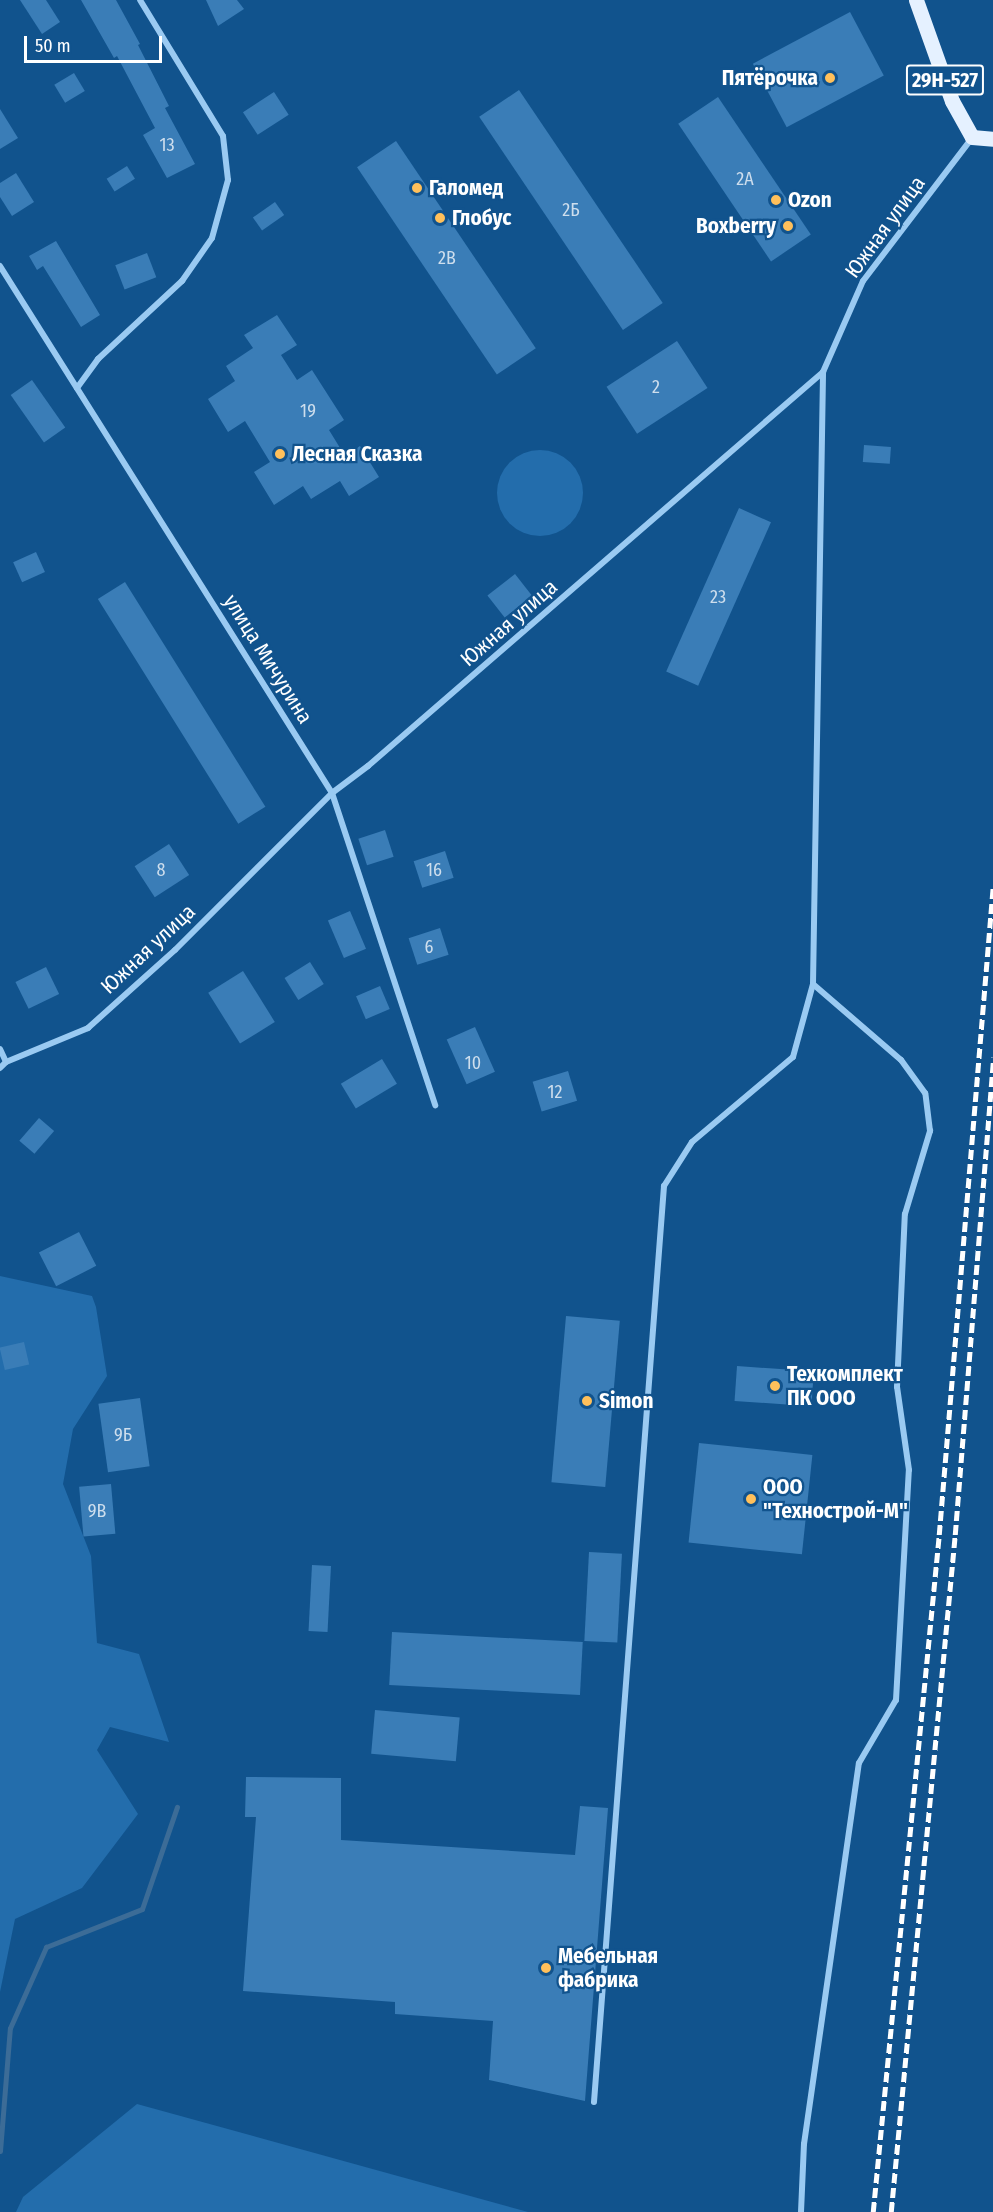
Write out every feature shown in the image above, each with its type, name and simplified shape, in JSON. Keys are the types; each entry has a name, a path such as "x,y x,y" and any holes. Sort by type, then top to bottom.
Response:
{"main road":[{"name":"29Н-527","path":"916,0 952,101 972,137"},
{"path":"972,137 993,139"}],"street":[{"path":"77,388 98,359 182,281 212,238 228,180 223,135 140,0"},
{"name":"Южная улица","path":"0,1068 6,1062 88,1028 175,950 332,793 368,766 823,372 863,280 972,137"},
{"name":"улица Мичурина","path":"0,266 332,793 435,1105"},
{"path":"594,2102 664,1186 692,1142 793,1057 813,984 823,372"},
{"path":"801,2212 804,2144 859,1763 896,1700 909,1470 897,1387 905,1214 930,1131 925,1093 901,1060 813,984"},
{"path":"0,1049 6,1062"}],"shaded area":[{"path":"532,450 548,450 571,462 580,476 583,493 580,510 571,524 548,536 532,536 516,529 504,517 497,501 497,485 504,469 516,457"},
{"path":"0,1276 92,1296 96,1307 107,1376 73,1429 63,1484 91,1556 97,1643 139,1654 169,1742 110,1727 97,1750 138,1814 82,1888 15,1919 0,1992"},
{"path":"137,2104 528,2212 16,2212 23,2197"}],"building":[{"path":"20,0 46,0 60,22 42,34"},
{"path":"81,0 116,0 169,106 165,108 195,164 167,178 143,135 155,128 117,56 114,58"},
{"path":"206,0 237,0 244,9 218,26"},
{"path":"850,12 884,76 787,127 753,64"},
{"path":"74,73 85,91 65,103 54,85"},
{"path":"519,90 663,303 623,330 479,117"},
{"path":"274,92 289,115 258,135 243,112"},
{"path":"718,97 811,235 771,261 678,124"},
{"path":"0,109 18,138 0,149"},
{"path":"396,141 536,348 497,375 357,167"},
{"path":"127,166 135,179 115,191 107,179"},
{"path":"16,173 34,202 12,216 0,197 0,183"},
{"path":"275,202 284,215 262,231 253,217"},
{"path":"56,241 100,315 81,327 43,266 37,270 29,256"},
{"path":"147,253 156,277 125,289 115,265"},
{"path":"277,315 297,345 281,355 297,380 312,370 344,420 329,430 345,456 360,446 379,477 349,496 340,481 311,499 303,486 274,505 254,472 270,462 245,421 228,432 208,399 235,381 226,366 253,348 244,335"},
{"path":"677,341 707,388 637,434 607,387"},
{"path":"32,380 65,428 44,442 11,395"},
{"path":"864,445 891,447 890,464 863,462"},
{"path":"739,508 771,522 698,686 666,672"},
{"path":"36,552 45,572 22,582 13,562"},
{"path":"515,574 532,596 505,618 487,596"},
{"path":"125,582 265,807 238,824 98,599"},
{"path":"385,830 394,857 367,865 358,839"},
{"path":"169,844 189,875 155,897 135,866"},
{"path":"445,851 454,878 422,888 414,861"},
{"path":"350,911 366,949 344,958 328,920"},
{"path":"440,928 449,955 417,965 409,938"},
{"path":"310,962 324,984 298,1000 285,978"},
{"path":"46,967 59,994 29,1009 15,982"},
{"path":"243,971 275,1022 240,1044 208,993"},
{"path":"380,986 390,1009 366,1019 356,996"},
{"path":"475,1027 495,1072 467,1084 447,1040"},
{"path":"382,1059 397,1084 356,1109 341,1084"},
{"path":"568,1071 577,1101 542,1111 533,1082"},
{"path":"39,1118 54,1131 34,1154 19,1141"},
{"path":"79,1232 96,1266 56,1286 39,1252"},
{"name":"Simon","path":"566,1316 620,1321 605,1487 551,1482"},
{"path":"24,1342 29,1364 5,1370 0,1348"},
{"name":"Техкомплект ПК ООО","path":"737,1366 814,1371 811,1406 735,1401"},
{"path":"140,1398 150,1466 108,1472 98,1404"},
{"name":"ООО \"Технострой-М\"","path":"699,1443 812,1455 802,1554 689,1542"},
{"path":"111,1484 115,1534 83,1537 79,1487"},
{"path":"589,1552 622,1554 617,1643 584,1641"},
{"path":"312,1565 331,1566 328,1632 309,1631"},
{"path":"392,1632 583,1642 580,1695 389,1685"},
{"path":"375,1710 460,1717 456,1761 371,1754"},
{"path":"246,1777 341,1778 341,1840 575,1855 580,1806 608,1808 585,2101 489,2080 493,2021 395,2014 395,2002 243,1991 256,1817 245,1817"}],"waterway":[{"path":"0,2151 10,2028 46,1947 142,1909 177,1807"}],"railway":[{"path":"873,2212 939,1535 993,886"},
{"path":"891,2212 955,1535 993,1058"}],"place":[{"name":"Пятёрочка","path":"830,78"},
{"name":"Галомед","path":"417,188"},
{"name":"Ozon","path":"776,200"},
{"name":"Глобус","path":"440,218"},
{"name":"Boxberry","path":"788,226"},
{"name":"Лесная Сказка","path":"280,454"},
{"name":"Техкомплект ПК ООО","path":"775,1386"},
{"name":"Simon","path":"587,1401"},
{"name":"ООО \"Технострой-М\"","path":"751,1499"},
{"name":"Мебельная фабрика","path":"546,1968"}]}
